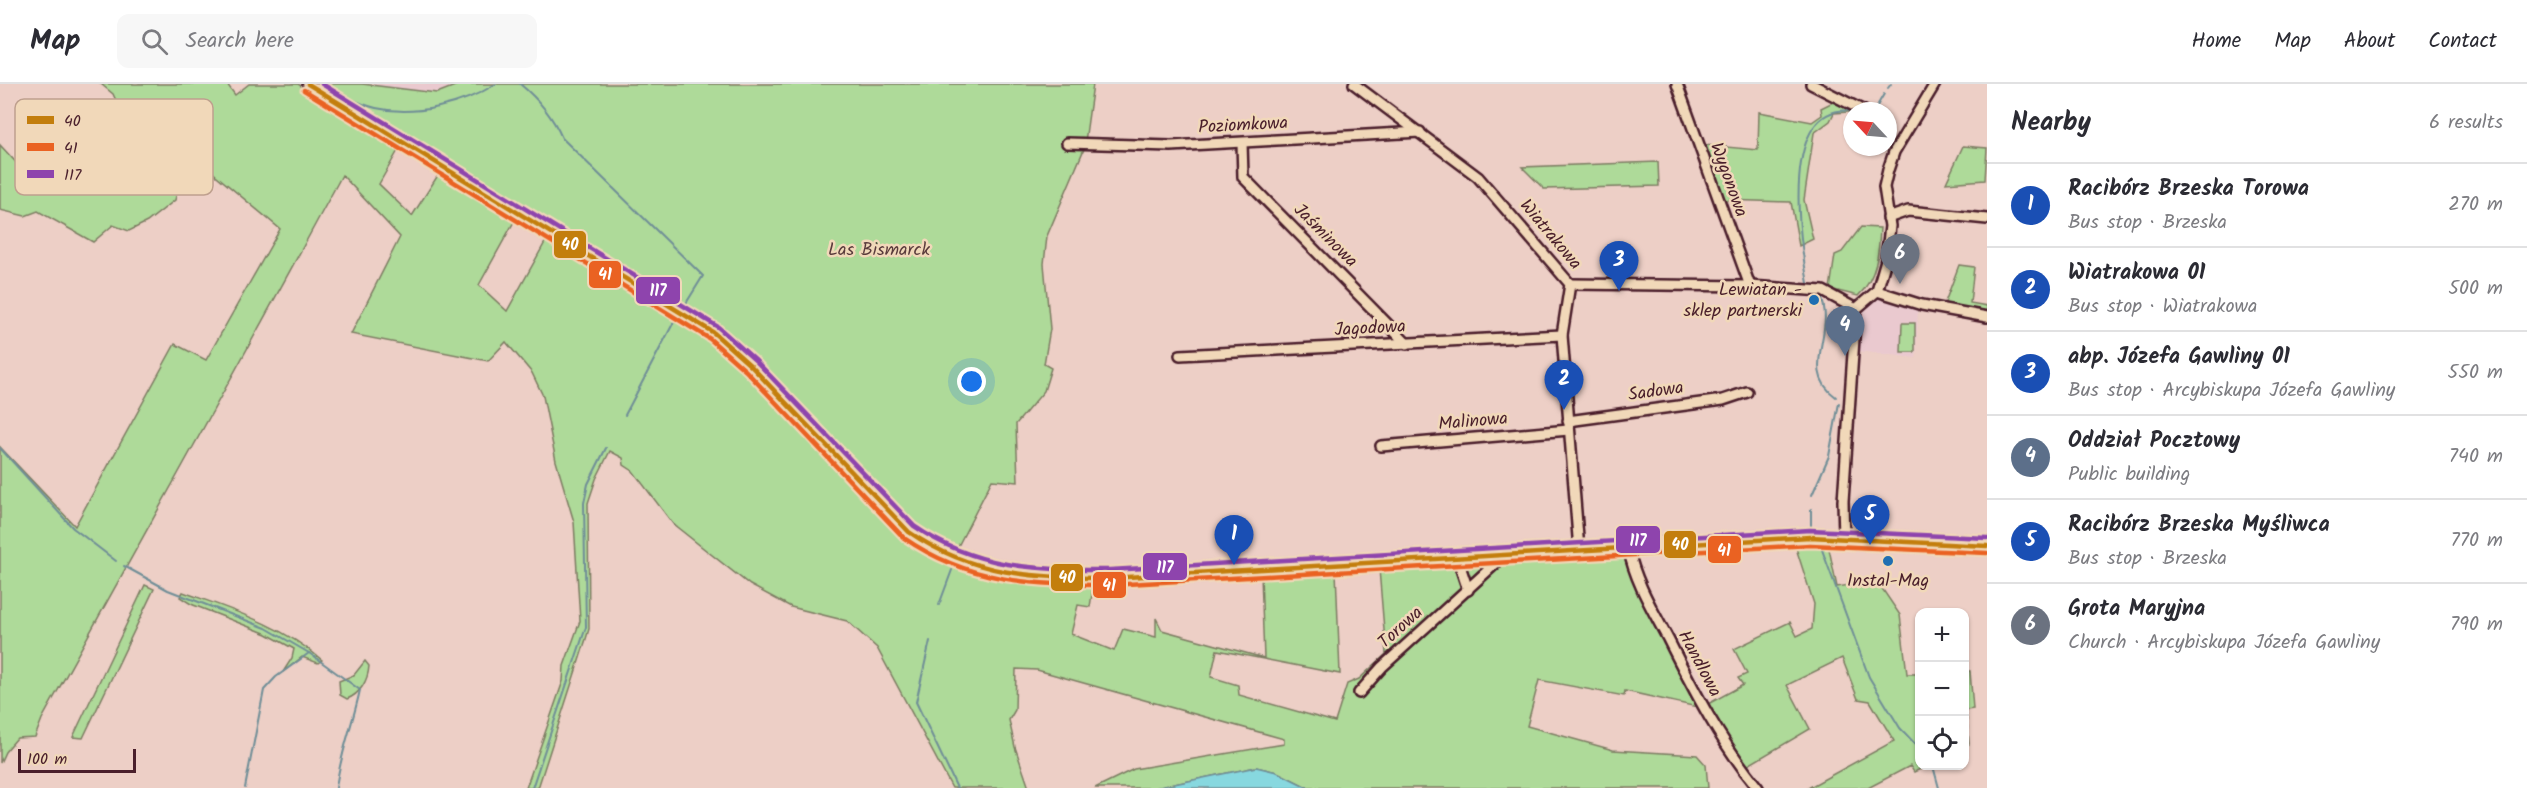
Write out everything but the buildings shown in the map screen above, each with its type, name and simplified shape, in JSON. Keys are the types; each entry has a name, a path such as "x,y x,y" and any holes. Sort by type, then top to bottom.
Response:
{"street":[{"path":"308,84 714,333 751,366 901,524 925,544 961,562 1023,575 1110,578 1798,537 1844,537 1987,546"},
{"name":"Wiatrakowa","path":"1354,84 1478,177 1570,284 1562,335 1578,550"},
{"name":"Wygonowa","path":"1677,84 1750,286"},
{"path":"1811,84 1847,102"},
{"path":"1897,147 1935,84"},
{"name":"Poziomkowa","path":"1067,143 1170,146 1420,132"},
{"name":"Jaśminowa","path":"1242,143 1243,177 1407,344"},
{"path":"1844,537 1843,501 1856,309 1876,291 1886,260 1888,218 1884,187 1893,156"},
{"path":"1888,218 1908,211 1987,219"},
{"path":"1570,284 1750,286 1823,291 1856,309"},
{"path":"1876,291 1922,305 1987,316"},
{"name":"Jagodowa","path":"1180,355 1562,335"},
{"name":"Sadowa","path":"1568,426 1723,400 1748,392"},
{"name":"Malinowa","path":"1381,446 1568,426"},
{"name":"Handlowa","path":"1628,548 1634,574 1700,703 1739,766 1758,788"},
{"name":"Torowa","path":"1359,693 1382,667 1506,554"},
{"path":"1457,557 1468,591"}],"shaded area":[{"path":"362,84 460,84 437,93"},
{"path":"1876,295 1918,309 1916,358 1858,351 1863,310"}],"green space":[{"path":"101,84 227,84 235,95 249,84 298,84 400,147 379,184 412,216 440,172 516,218 479,285 507,311 548,237 684,318 739,361 842,467 882,514 936,558 1012,578 1057,582 1094,581 1090,607 1078,605 1071,634 1114,651 1123,629 1156,637 1156,618 1162,630 1264,658 1261,575 1336,571 1340,674 1217,650 1211,677 1238,685 1239,695 1335,722 1347,684 1359,679 1386,654 1379,569 1623,551 1639,590 1697,707 1625,691 1624,696 1539,680 1527,726 1613,750 1697,755 1706,765 1708,788 1309,788 1277,772 1256,767 1155,788 1095,788 1134,769 1284,744 1284,739 1037,670 1016,669 1015,710 1009,720 1015,747 1029,788 952,788 877,648 847,621 791,607 750,585 673,524 633,471 624,465 623,458 610,451 596,479 588,503 589,629 538,788 526,788 563,681 564,666 580,621 574,522 556,461 543,396 532,373 506,342 488,361 351,334 400,237 342,175 42,719 35,737 17,738 5,752 0,763 0,447 75,526 175,344 206,360 280,229 213,173 213,99 115,99 113,94"},
{"name":"Las Bismarck","path":"317,84 362,84 437,93 460,84 1093,84 1084,149 1047,236 1044,264 1050,329 1044,364 1051,368 1044,391 1016,424 1018,482 992,480 955,552 920,528 889,501 774,380 744,351 693,310 634,272"},
{"path":"1835,101 1843,104 1843,112 1834,113 1830,121 1814,133 1804,200 1813,239 1799,246 1791,202 1724,200 1705,145 1758,150 1759,112 1812,122 1822,115 1821,108"},
{"path":"0,145 15,161 15,195 176,195 175,200 147,222 129,231 113,225 93,242 38,211 25,216 0,210"},
{"path":"1963,146 1987,148 1985,180 1946,183"},
{"path":"1658,162 1659,186 1544,189 1522,167"},
{"path":"1861,227 1880,228 1878,255 1869,281 1858,296 1830,289 1835,255 1842,252"},
{"path":"1959,265 1974,267 1970,303 1987,306 1987,314 1983,310 1944,305"},
{"path":"1902,323 1915,323 1915,352 1901,352"},
{"path":"1828,544 1837,587 1877,581 1900,615 1907,674 1915,674 1915,770 1918,770 1914,772 1910,766 1868,788 1808,788 1894,741 1870,701 1858,699 1842,658 1787,685 1810,729 1745,767 1706,705 1743,685 1738,678 1747,674 1734,649 1790,622 1797,636 1812,629 1814,604 1795,545"},
{"path":"145,585 154,589 83,738 73,737"},
{"path":"183,592 238,612 273,628 307,648 322,660 318,663 302,657 283,672 292,658 294,649 267,634 191,604 180,597"},
{"path":"365,661 369,666 362,686 356,694 347,699 340,695 339,681 354,675"},
{"path":"1969,671 1973,709 1969,710"}],"water":[{"path":"1256,767 1277,772 1309,788 1155,788"}],"waterway":[{"path":"326,84 369,106 406,111 453,103 496,84"},
{"path":"520,84 544,109 562,138 703,276 685,305"},
{"path":"1888,88 1891,84"},
{"path":"1879,102 1884,94"},
{"path":"1811,287 1804,263 1799,207 1799,178 1804,150 1813,128 1829,114 1843,112"},
{"path":"1820,295 1825,322 1819,362 1820,375 1825,386 1836,397"},
{"path":"625,415 677,316"},
{"path":"1812,495 1829,456 1839,403"},
{"path":"0,448 73,528 116,561"},
{"path":"532,788 586,627 584,503 588,484 606,448"},
{"path":"1811,509 1811,529"},
{"path":"926,536 935,541"},
{"path":"940,543 946,546"},
{"path":"1821,547 1869,677 1900,728 1915,744"},
{"path":"951,548 959,550"},
{"path":"124,566 168,590 266,628 309,653 276,677 264,690 245,788"},
{"path":"939,605 952,570"},
{"path":"930,641 916,702 957,788"},
{"path":"309,653 360,690 340,763 336,788"},
{"path":"1934,770 1939,788"}],"transit line":[{"name":"40","path":"308,84 714,333 751,366 909,532 933,547 981,566 1030,575 1110,578 1810,537 1987,546"},
{"name":"117","path":"322,84 718,327 756,361 914,526 937,540 984,559 1032,567 1110,570 1810,530 1987,538"},
{"name":"41","path":"304,90 710,339 746,371 904,538 928,553 978,573 1029,582 1110,585 1810,545 1987,553"}],"place":[{"name":"Grota Maryjna","path":"1900,284"},
{"name":"abp. Józefa Gawliny 01","path":"1619,291"},
{"name":"Lewiatan - sklep partnerski","path":"1814,300"},
{"name":"Oddział Pocztowy","path":"1845,356"},
{"name":"Wiatrakowa 01","path":"1564,410"},
{"name":"Racibórz Brzeska Myśliwca","path":"1870,545"},
{"name":"Instal-Mag","path":"1888,561"},
{"name":"Racibórz Brzeska Torowa","path":"1234,565"}]}
